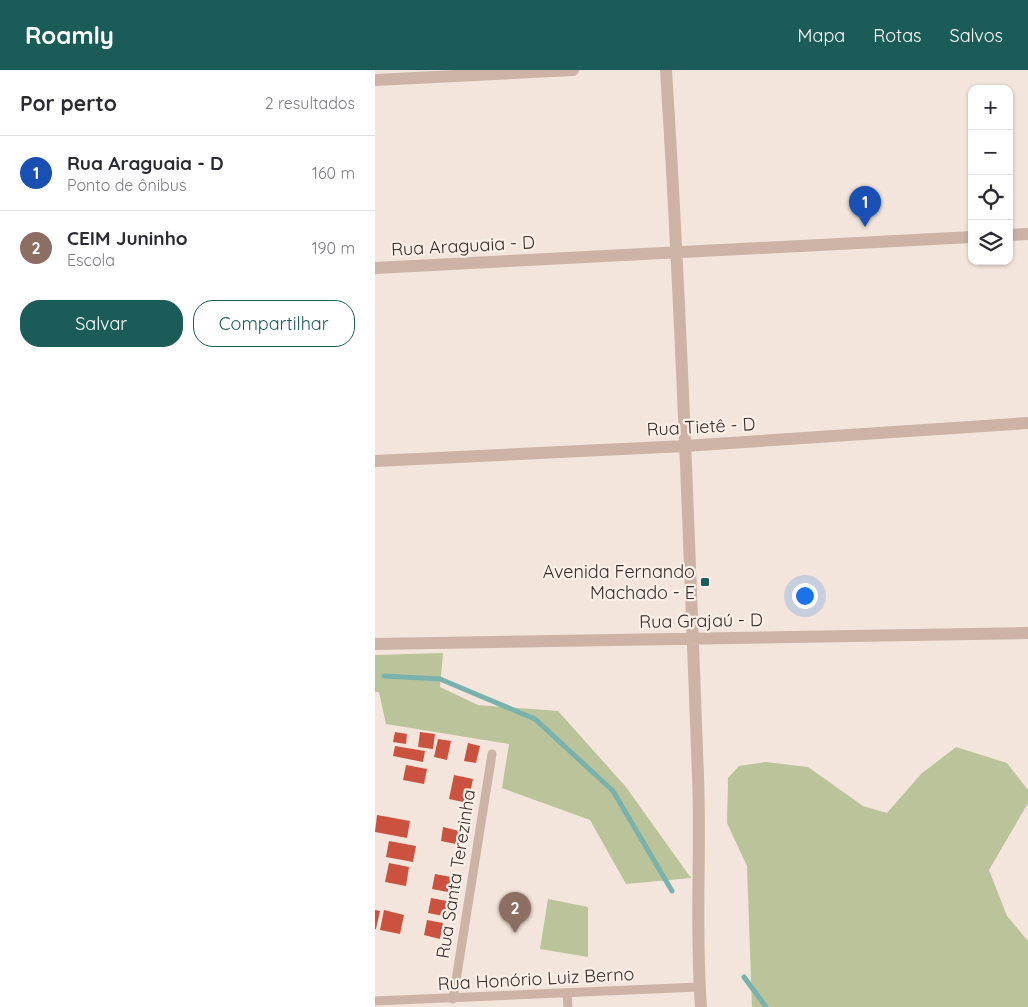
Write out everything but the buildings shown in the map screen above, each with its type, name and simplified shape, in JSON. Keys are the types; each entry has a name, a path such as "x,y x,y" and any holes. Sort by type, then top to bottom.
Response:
{"street":[{"path":"375,80 573,70"},
{"path":"666,70 677,252 693,639 700,834 697,945 701,1007"},
{"path":"1013,235 1028,234"},
{"name":"Rua Araguaia - D","path":"375,268 968,237"},
{"name":"Rua Tietê - D","path":"375,461 685,446 1028,423"},
{"name":"Rua Grajaú - D","path":"375,644 1028,633"}],"lane":[{"name":"Rua Santa Terezinha","path":"453,999 492,754"},
{"name":"Rua Honório Luiz Berno","path":"375,1001 699,987"},
{"path":"567,993 568,1007"}],"green space":[{"path":"443,653 440,687 478,705 558,711 626,787 691,878 626,884 590,820 502,788 509,744 386,724 379,692 375,692 375,655"},
{"path":"956,747 1007,763 1028,790 1028,803 989,870 1007,916 1028,941 1028,1007 752,1007 747,866 727,823 728,778 739,766 766,762 808,767 863,806 887,813 921,774"},
{"path":"548,899 588,907 588,957 540,949"}],"waterway":[{"path":"384,676 440,679 535,719 613,791 672,891"},
{"path":"744,977 766,1007"}],"place":[{"name":"Rua Araguaia - D","path":"865,227"},
{"name":"Avenida Fernando Machado - E","path":"705,582"},
{"name":"CEIM Juninho","path":"515,933"}]}
